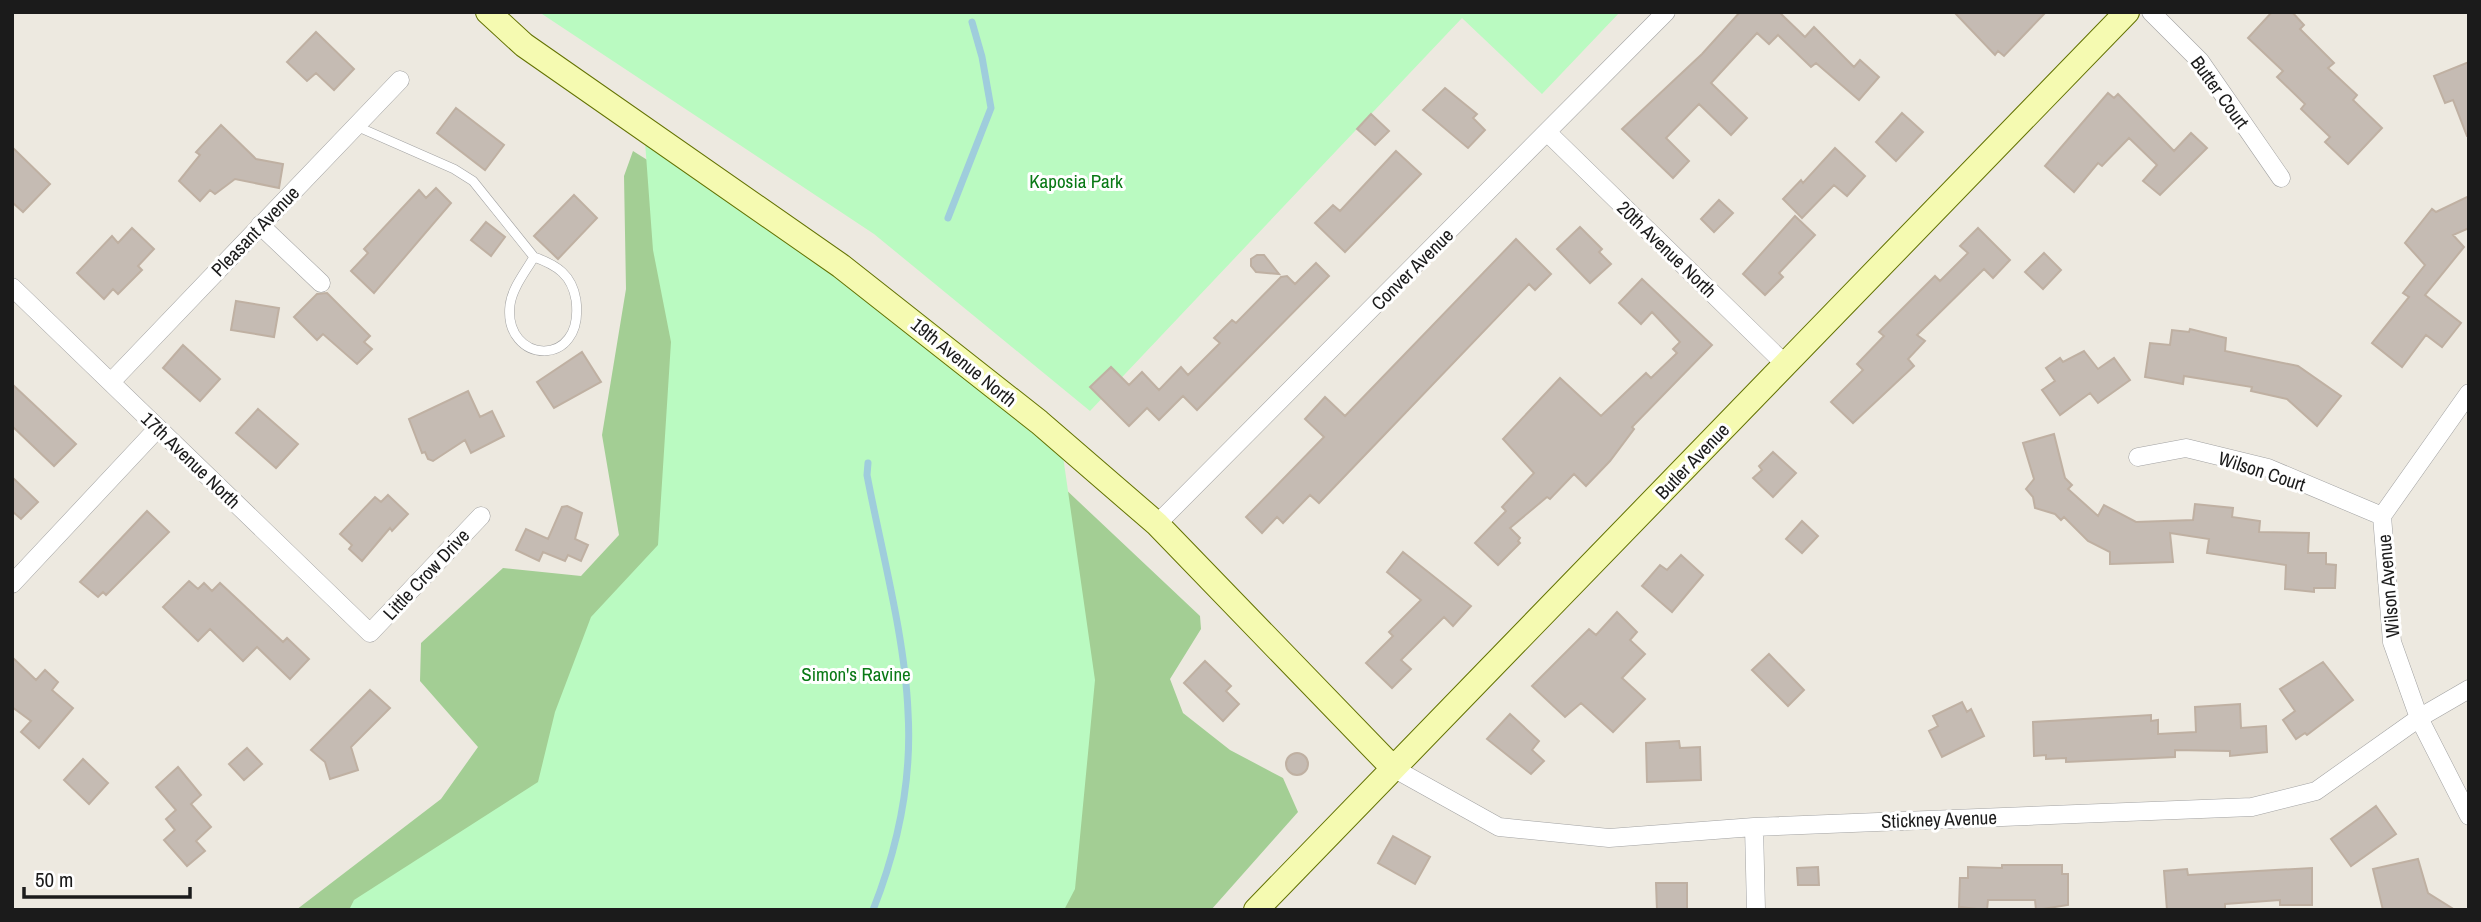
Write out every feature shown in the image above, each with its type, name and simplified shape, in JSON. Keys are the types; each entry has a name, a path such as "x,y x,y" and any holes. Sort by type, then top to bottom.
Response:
{"street":[{"name":"19th Avenue North","path":"488,12 524,45 888,301 1039,422 1157,524 1393,768"},
{"name":"Conver Avenue","path":"1157,524 1548,134 1666,12"},
{"name":"Butler Avenue","path":"1256,910 2127,12"},
{"name":"Butter Court","path":"2151,12 2200,61 2281,178"},
{"name":"Pleasant Avenue","path":"111,382 400,80"},
{"name":"20th Avenue North","path":"1548,134 1786,365"},
{"path":"260,225 321,283"},
{"name":"17th Avenue North","path":"12,287 370,632"},
{"name":"Wilson Avenue","path":"2469,393 2382,516 2392,642 2419,718 2469,816"},
{"path":"12,584 158,428"},
{"name":"Wilson Court","path":"2138,457 2186,448 2268,468 2382,516"},
{"name":"Little Crow Drive","path":"370,632 481,516"},
{"name":"Stickney Avenue","path":"1393,768 1499,827 1609,838 1754,827 2252,807 2316,791 2419,718 2469,689"},
{"path":"1754,827 1756,910"}],"lane":[{"path":"356,126 454,169 473,181 534,257 563,272 575,292 576,324 563,345 550,353 541,354 524,343 511,318 514,294 534,257"}],"green space":[{"name":"Kaposia Park","path":"539,12 1620,12 1542,94 1462,18 1090,411 874,234"},
{"name":"Simon's Ravine","path":"644,128 1061,442 1095,680 1075,889 1064,910 349,910 354,900 538,782 555,712 591,617 658,545 671,342 653,250"},
{"path":"633,151 708,198 931,910 296,910 441,799 478,747 420,681 421,643 503,568 581,576 619,535 602,435 626,289 624,176"},
{"path":"974,403 1200,616 1201,629 1170,679 1183,713 1230,750 1283,778 1298,812 1211,910 960,910"}],"building":[{"path":"1740,12 1779,12 1805,37 1814,27 1854,67 1860,60 1879,77 1859,100 1816,63 1811,67 1778,35 1769,44 1757,33 1711,83 1747,118 1731,135 1699,104 1666,138 1689,161 1673,178 1622,129 1702,54"},
{"path":"1954,12 2046,12 2004,56 1998,51 1995,55"},
{"path":"2272,12 2292,12 2304,25 2300,29 2334,63 2328,68 2357,95 2353,100 2382,128 2348,164 2325,142 2330,137 2301,109 2305,104 2277,77 2283,71 2248,38"},
{"path":"316,32 354,69 334,90 316,73 307,81 287,62"},
{"path":"2469,62 2467,136 2453,100 2445,103 2434,76"},
{"path":"1445,88 1477,114 1473,118 1485,130 1468,148 1423,110"},
{"path":"2108,93 2114,98 2118,94 2174,151 2191,133 2207,148 2160,195 2143,181 2157,165 2129,138 2102,166 2098,163 2074,192 2045,166"},
{"path":"456,108 504,145 485,170 437,133"},
{"path":"1902,113 1923,132 1896,161 1876,142"},
{"path":"1371,114 1389,131 1375,145 1357,129"},
{"path":"221,125 256,159 283,164 279,188 235,179 215,194 210,190 200,201 179,181 200,155 196,152"},
{"path":"12,147 50,184 23,212 12,202"},
{"path":"1835,148 1865,176 1847,196 1834,185 1802,218 1783,199 1801,180 1803,183"},
{"path":"1396,151 1421,174 1345,252 1315,223 1333,205 1340,211"},
{"path":"436,188 451,203 374,293 351,271 368,253 364,249 419,190 426,198"},
{"path":"574,195 597,218 558,259 534,236"},
{"path":"2469,196 2469,228 2453,235 2464,247 2425,295 2461,323 2442,347 2426,335 2402,367 2372,343 2409,297 2403,293 2425,265 2405,243 2432,209 2436,212"},
{"path":"1719,200 1733,213 1714,232 1701,219"},
{"path":"1795,216 1815,235 1779,273 1783,277 1765,295 1743,274"},
{"path":"486,222 505,237 491,256 471,240"},
{"path":"1580,227 1602,249 1599,252 1611,264 1590,283 1557,249"},
{"path":"132,228 154,249 138,266 142,270 118,294 113,289 104,299 77,273 112,236 118,243"},
{"path":"1978,228 2010,260 1993,278 1984,269 1917,335 1925,341 1908,359 1914,366 1853,423 1831,402 1863,370 1857,364 1884,336 1879,332 1935,276 1940,281 1968,253 1960,246"},
{"path":"1516,239 1551,274 1535,290 1529,284 1319,503 1310,495 1283,523 1277,517 1262,533 1246,517 1324,437 1305,419 1325,397 1345,416"},
{"path":"2044,253 2061,270 2043,289 2025,272"},
{"path":"1264,255 1279,274 1256,272 1251,266 1251,259"},
{"path":"1316,263 1329,276 1197,410 1183,396 1159,420 1147,408 1129,426 1090,387 1111,367 1129,385 1142,372 1159,390 1181,367 1188,375 1220,343 1214,338 1232,320 1236,323 1281,277 1287,276 1295,284"},
{"path":"1642,279 1712,345 1632,427 1634,429 1610,461 1586,486 1574,474 1550,499 1547,497 1510,528 1520,538 1520,543 1498,565 1475,543 1506,511 1502,507 1534,473 1503,439 1560,378 1601,416 1646,373 1651,378 1677,353 1673,349 1680,342 1652,312 1641,324 1619,303"},
{"path":"327,293 370,336 364,342 372,349 357,364 323,334 317,340 294,317 317,294"},
{"path":"236,301 279,308 274,337 231,330"},
{"path":"2190,329 2226,338 2225,351 2298,366 2341,396 2317,426 2287,399 2251,391 2252,387 2184,376 2183,384 2145,377 2150,343 2170,345 2172,330 2189,332"},
{"path":"183,345 220,379 200,401 163,368"},
{"path":"2084,351 2098,369 2114,358 2130,380 2098,403 2090,393 2060,415 2042,390 2055,381 2046,368 2060,358 2063,362"},
{"path":"582,352 601,382 554,408 537,382"},
{"path":"12,384 76,444 54,466 12,426"},
{"path":"468,391 480,417 492,411 504,436 471,453 465,440 433,461 428,459 425,452 422,453 409,419"},
{"path":"258,409 298,444 276,468 236,433"},
{"path":"2054,434 2065,478 2072,485 2068,489 2098,516 2104,505 2136,522 2193,520 2195,504 2233,508 2232,517 2260,521 2259,532 2309,533 2308,553 2326,553 2326,564 2336,565 2335,588 2314,588 2314,592 2285,589 2286,565 2207,553 2209,539 2170,533 2173,562 2110,564 2110,552 2088,541 2064,517 2061,520 2055,514 2035,508 2033,497 2026,489 2034,479 2023,443"},
{"path":"1773,452 1796,473 1773,497 1753,478 1762,470 1759,466"},
{"path":"12,477 38,502 21,519 12,511"},
{"path":"388,495 408,514 392,531 390,528 362,561 349,549 352,545 340,534 375,497 381,502"},
{"path":"567,506 582,513 575,539 588,545 581,561 568,555 565,561 543,552 539,561 516,550 526,529 548,539 562,507"},
{"path":"147,511 169,532 106,595 103,592 98,597 80,582"},
{"path":"1802,521 1818,536 1802,553 1786,539"},
{"path":"1403,552 1471,606 1453,626 1444,617 1401,660 1411,669 1392,688 1366,663 1393,636 1389,632 1421,600 1387,572"},
{"path":"1681,555 1703,575 1672,612 1642,586 1660,565 1667,570"},
{"path":"189,581 198,589 204,583 212,591 220,583 283,642 287,638 309,659 290,679 257,647 243,661 210,629 198,641 163,607"},
{"path":"1617,612 1637,632 1630,640 1645,654 1622,678 1645,699 1613,732 1581,703 1565,717 1532,686 1589,629 1596,635"},
{"path":"1769,654 1804,690 1788,706 1752,670"},
{"path":"12,657 36,680 45,670 58,682 52,690 73,708 39,748 21,732 31,721 12,707"},
{"path":"1205,661 1231,686 1226,691 1239,704 1223,721 1184,683"},
{"path":"2323,662 2353,700 2307,735 2305,733 2296,739 2283,720 2295,711 2280,689"},
{"path":"370,690 390,708 351,747 358,770 330,779 325,762 311,750"},
{"path":"1962,702 1967,712 1971,709 1984,736 1942,757 1929,731 1938,726 1933,716"},
{"path":"2240,704 2241,728 2266,726 2267,752 2230,756 2230,751 2175,750 2175,757 2066,762 2066,758 2046,759 2046,755 2034,756 2033,722 2151,715 2151,721 2158,720 2158,734 2196,732 2195,707"},
{"path":"1510,714 1539,741 1532,750 1544,761 1531,774 1487,739"},
{"path":"1679,741 1680,748 1700,747 1701,780 1647,782 1646,743"},
{"path":"247,748 262,764 244,780 229,764"},
{"path":"1297,753 1305,756 1308,764 1305,772 1297,775 1289,772 1286,764 1289,756"},
{"path":"83,759 108,783 89,804 64,780"},
{"path":"178,767 201,795 191,804 211,827 196,841 205,851 187,866 164,840 175,830 166,819 176,810 156,787"},
{"path":"2376,806 2396,834 2351,866 2331,839"},
{"path":"1393,836 1430,857 1415,884 1378,863"},
{"path":"2418,859 2428,893 2455,910 2383,910 2373,869"},
{"path":"2002,865 2062,865 2062,874 2068,874 2068,905 2036,910 2035,900 1988,900 1987,910 1959,907 1960,878 1968,878 1968,867 2002,868"},
{"path":"1818,867 1819,885 1798,885 1797,868"},
{"path":"2312,868 2312,905 2280,905 2280,900 2225,904 2225,910 2167,910 2164,871 2187,869 2188,875"},
{"path":"1656,883 1687,883 1687,910 1657,910"}],"waterway":[{"path":"948,218 991,108 982,57 972,22"},
{"path":"868,463 867,475 902,654 909,737 901,813 890,862 873,910"}]}
